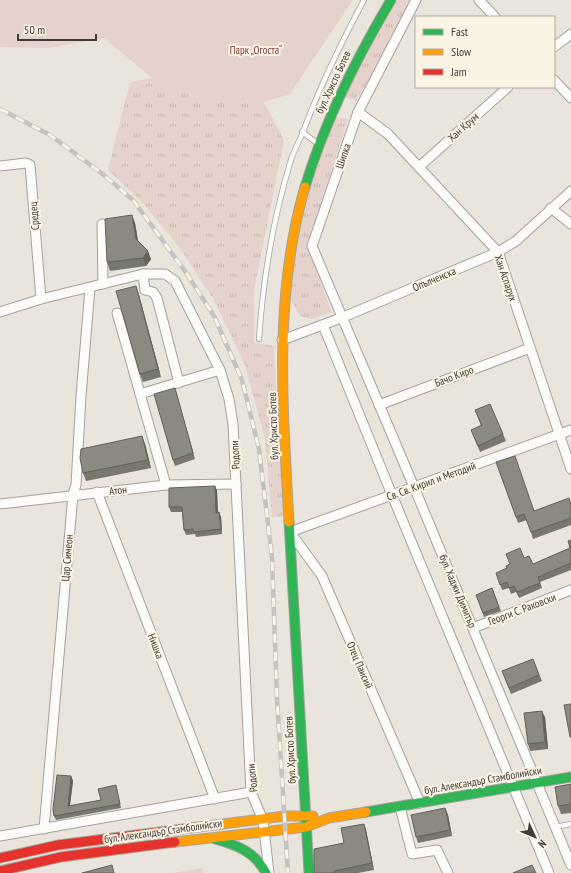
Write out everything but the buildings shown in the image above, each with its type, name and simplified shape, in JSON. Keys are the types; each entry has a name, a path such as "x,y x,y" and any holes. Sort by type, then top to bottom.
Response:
{"main road":[{"name":"бул. Христо Ботев","path":"309,873 290,532 282,340 284,293 294,230 332,108 369,35 391,0"},
{"name":"бул. Александър Стамболийски","path":"0,871 61,857 264,830 306,827 329,818 571,777"},
{"name":"бул. Александър Стамболийски","path":"0,858 25,851 58,846 263,820 306,815 329,818"},
{"path":"210,837 235,844 251,852 261,862 267,873"}],"street":[{"name":"Шипка","path":"341,318 312,246 358,112 416,0"},
{"path":"479,0 494,16"},
{"path":"555,46 571,34"},
{"path":"555,81 571,98"},
{"name":"Хан Крум","path":"419,167 507,88"},
{"name":"Хан Аспарух","path":"358,112 388,134 498,252 571,469"},
{"name":"Средец","path":"0,166 26,163 30,165 41,298"},
{"name":"Опълченска","path":"282,340 341,318 498,252 516,241 571,191"},
{"path":"551,208 571,224"},
{"path":"102,224 103,284"},
{"path":"143,274 145,290 153,292 157,298 179,383"},
{"name":"Родопи","path":"0,312 41,298 90,288 143,274 165,274 175,282 220,370 229,399 233,424 251,792 263,820 267,873"},
{"name":"Цар Симеон","path":"44,828 73,494 76,485 90,288"},
{"path":"117,313 166,485"},
{"name":"бул. Хаджи Димитър","path":"341,318 414,487 571,865"},
{"path":"323,325 549,873"},
{"name":"Бачо Киро","path":"379,405 530,348"},
{"path":"140,394 220,370"},
{"name":"Св. Св. Кирил и Методий","path":"290,532 571,430"},
{"name":"Атон","path":"0,504 73,494 166,485 236,484"},
{"name":"Нишка","path":"97,492 215,799"},
{"name":"Отец Паисий","path":"290,532 322,576 420,803"},
{"name":"Георги С. Раковски","path":"473,628 571,590"},
{"path":"0,836 251,792"},
{"path":"400,807 412,854 438,850 448,873"}],"lane":[{"path":"259,339 263,289 273,234 291,162 310,110 335,53 364,0"},
{"path":"302,132 320,145"},
{"path":"555,827 571,824"}],"green space":[{"name":"Парк „Огоста“","path":"0,0 353,0 290,94 264,102 191,95 152,78 104,38 49,48 0,47"},
{"path":"397,0 417,0 356,101 344,97"},
{"path":"152,78 191,95 264,102 284,140 254,290 254,343 274,346 283,516 272,517 265,439 245,365 214,300 179,247 141,201 108,170 130,82"},
{"path":"330,116 348,119 307,247 332,312 312,319 300,316 290,298 298,232"},
{"path":"202,868 203,873 173,873"}],"railway":[{"path":"0,109 50,135 100,172 133,200 187,274 214,316 242,380 259,449 272,558 277,699 288,873"}],"traffic: fast":[{"path":"305,187 322,138 342,90 391,0"},
{"path":"289,522 309,873"},
{"path":"366,812 571,777"},
{"path":"215,839 245,850 262,866 266,873"}],"traffic: slow":[{"path":"289,522 283,396 284,311 288,270 295,228 305,187"},
{"path":"175,842 306,827 329,818 366,812"},
{"path":"191,828 285,816 313,816"}],"traffic: jam":[{"path":"0,858 58,845 191,828"},
{"path":"0,871 61,857 175,842"}]}
